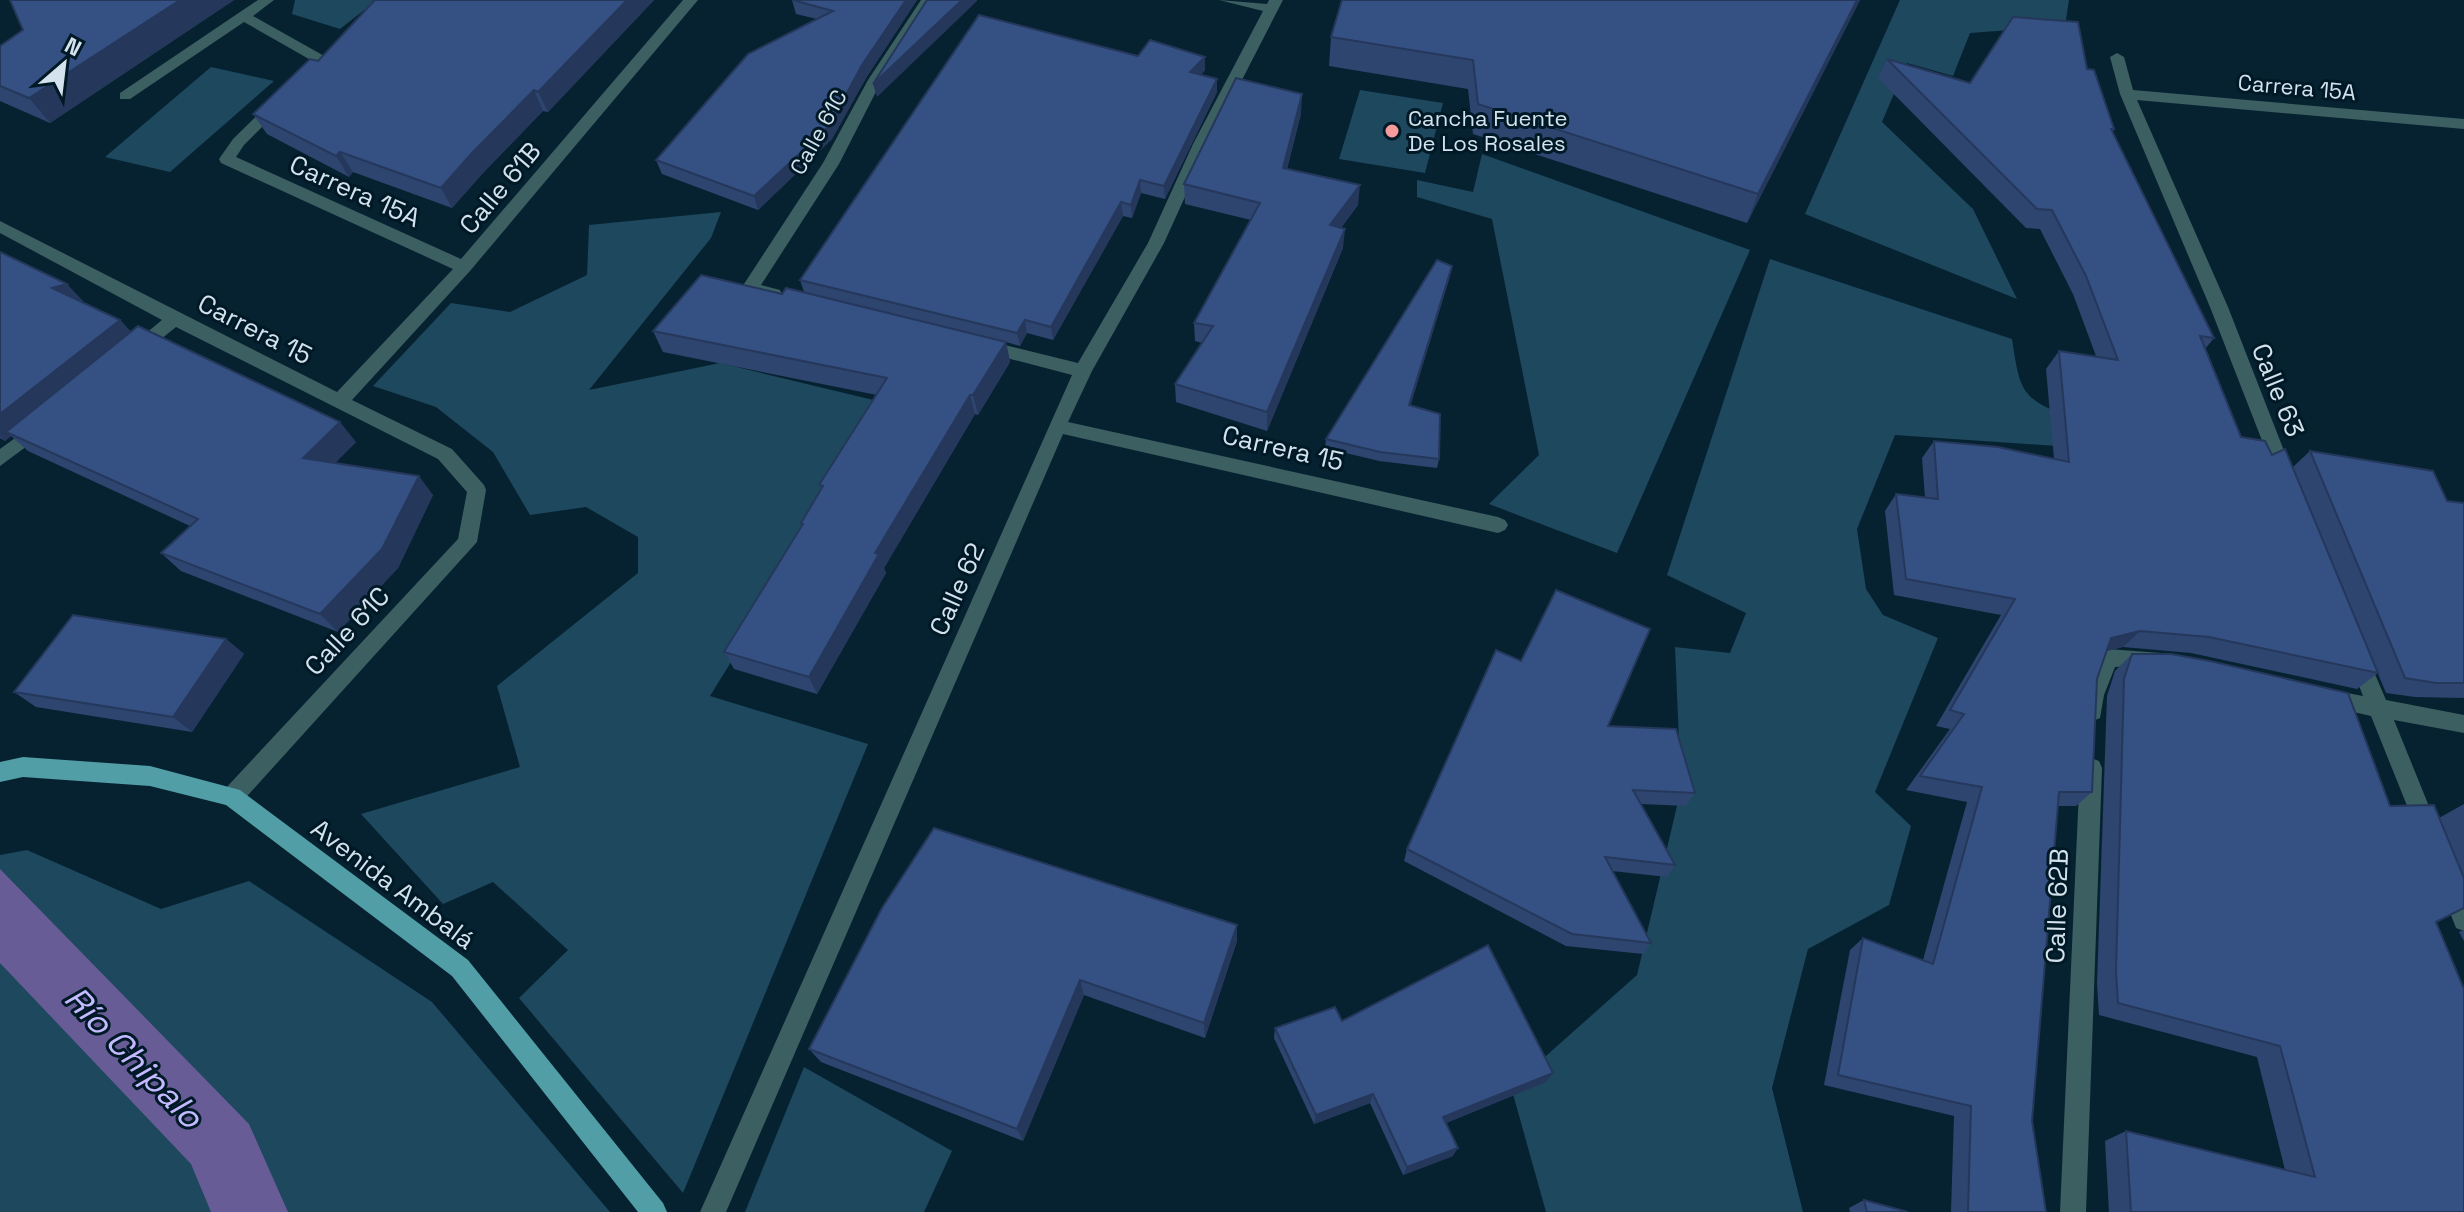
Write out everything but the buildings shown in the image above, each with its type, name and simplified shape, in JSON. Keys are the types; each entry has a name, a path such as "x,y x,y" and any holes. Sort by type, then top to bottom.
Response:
{"main road":[{"name":"Avenida Ambalá","path":"0,772 23,767 150,776 232,797 460,968 654,1212"}],"street":[{"path":"125,96 267,0"},
{"name":"Calle 61B","path":"339,402 464,267 691,0"},
{"name":"Calle 61C","path":"795,299 750,288 831,164 875,80 928,0"},
{"path":"1226,0 1274,4"},
{"name":"Calle 62","path":"713,1212 1057,426 1083,371 1156,243 1201,144 1274,4"},
{"path":"244,16 321,60"},
{"name":"Calle 63","path":"2117,57 2127,94 2219,307 2292,494"},
{"name":"Carrera 15A","path":"290,91 238,142 227,159 464,267"},
{"name":"Carrera 15A","path":"2127,94 2464,124"},
{"name":"Carrera 15","path":"0,226 174,319 445,454 477,490"},
{"path":"125,359 174,319"},
{"path":"962,341 1083,371"},
{"path":"0,459 50,419"},
{"name":"Carrera 15","path":"1057,426 1498,525"},
{"name":"Calle 61C","path":"232,797 467,542 477,490"},
{"path":"2350,638 2464,920"},
{"name":"Calle 62B","path":"2073,1212 2094,695 2108,658 2168,661"},
{"path":"2307,693 2380,710 2464,724"}],"shaded area":[{"path":"295,0 377,0 340,29 292,14"},
{"path":"1900,0 2069,0 2065,26 1970,33 1953,76 1907,63 1882,122 1973,209 2017,299 1805,214"},
{"path":"211,67 274,81 170,172 105,157"},
{"name":"Cancha Fuente De Los Rosales","path":"1360,90 1443,103 1425,173 1339,159"},
{"path":"1482,154 1750,250 1617,553 1489,504 1539,455 1492,219 1417,197 1417,180 1473,192"},
{"path":"721,212 711,238 589,390 720,363 890,404 710,696 868,744 683,1193 519,998 568,950 493,882 443,904 361,814 520,767 497,686 638,573 638,537 586,507 530,515 493,452 436,407 373,386 451,303 510,312 587,275 589,225"},
{"path":"1770,259 2012,339 2017,370 2026,391 2042,405 2072,417 2072,447 1895,435 1857,529 1866,589 1883,615 1938,638 1875,792 1911,826 1889,905 1808,949 1772,1088 1803,1212 1546,1212 1511,1087 1637,975 1681,789 1675,647 1730,653 1746,613 1667,575"},
{"path":"27,850 161,909 249,881 432,1002 610,1212 0,1212 0,855"},
{"path":"804,1067 952,1151 924,1212 745,1212"}],"water":[{"name":"Río Chipalo","path":"0,869 249,1124 288,1212 211,1212 191,1164 0,963"}],"place":[{"name":"Cancha Fuente De Los Rosales","path":"1392,131"}]}
